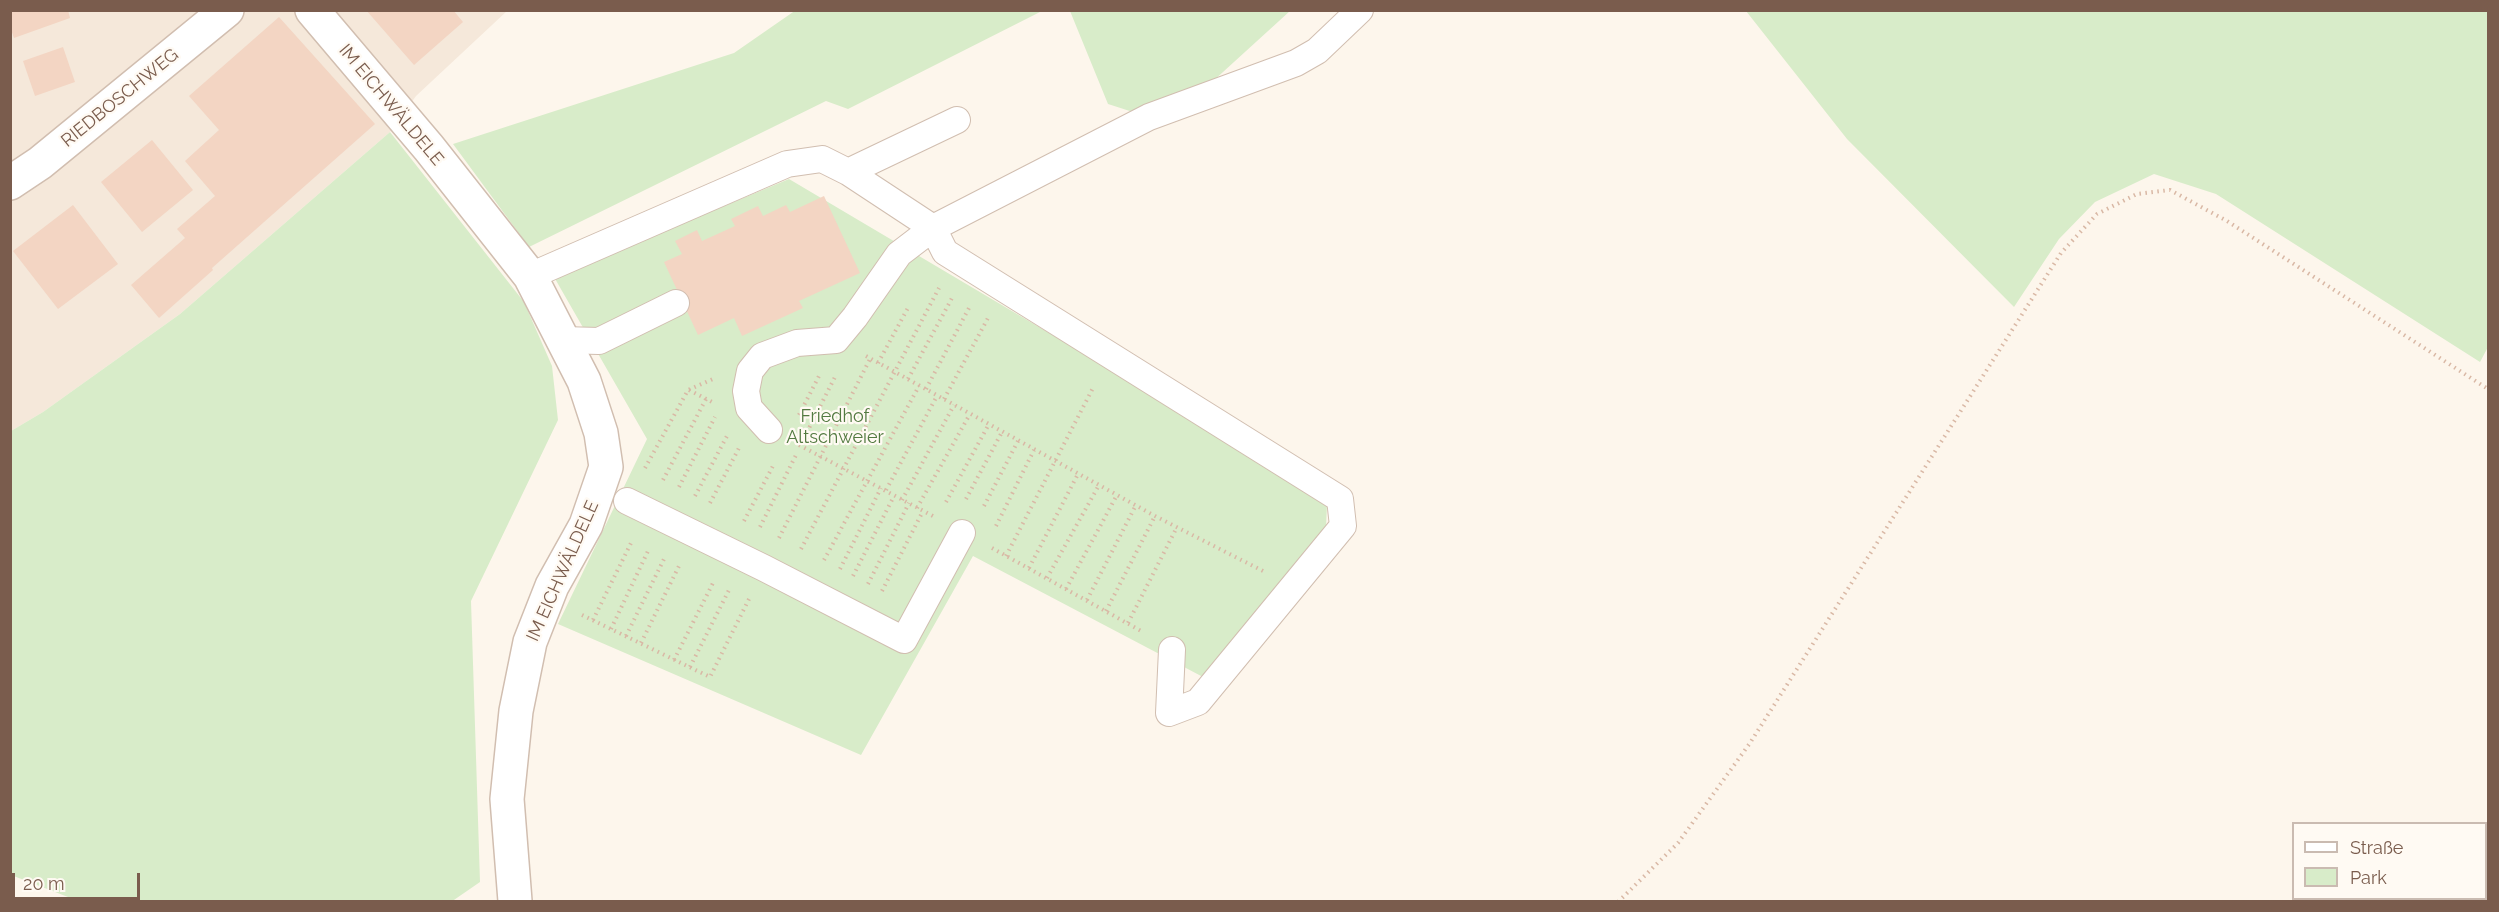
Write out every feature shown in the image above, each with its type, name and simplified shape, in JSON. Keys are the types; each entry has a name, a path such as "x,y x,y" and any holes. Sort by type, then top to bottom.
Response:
{"street":[{"name":"RIEDBOSCHWEG","path":"10,183 40,163 227,10"},
{"name":"IM EICHWÄLDELE","path":"312,10 429,148 530,276 584,381 601,433 606,467 585,525 552,585 530,642 516,711 507,799 515,900"}],"lane":[{"path":"769,430 749,408 746,391 750,371 762,356 797,343 843,344 855,317 899,254 933,228 1149,117 1296,63 1317,51 1360,10"},
{"path":"848,172 957,120"},
{"path":"530,276 787,164 822,159 848,172 933,228 945,252 1340,499 1343,526 1198,702 1169,713 1172,650"},
{"path":"562,340 598,341 676,303"},
{"path":"627,501 737,554 904,640 971,524"}],"path":[{"path":"1618,902 1678,843 1750,743 2061,253 2097,214 2137,194 2170,190 2227,221 2488,389"},
{"path":"933,280 948,289"},
{"path":"785,579 941,285"},
{"path":"908,379 955,293"},
{"path":"926,389 972,302"},
{"path":"878,363 909,305"},
{"path":"944,399 991,312"},
{"path":"843,344 1155,516 1271,576"},
{"path":"797,419 843,344"},
{"path":"674,660 737,554 843,344"},
{"path":"1005,556 1110,356"},
{"path":"838,606 919,386"},
{"path":"838,606 883,489 937,396"},
{"path":"902,500 954,405"},
{"path":"917,508 970,414"},
{"path":"943,508 988,424"},
{"path":"962,505 1002,432"},
{"path":"971,524 1018,441"},
{"path":"992,534 1034,450"},
{"path":"690,667 777,459"},
{"path":"1029,568 1078,474"},
{"path":"1047,578 1099,485"},
{"path":"1066,589 1117,495"},
{"path":"838,606 894,496"},
{"path":"838,606 909,503"},
{"path":"1087,600 1136,505"},
{"path":"838,606 923,511"},
{"path":"1106,610 1155,516"},
{"path":"1128,622 1177,527"}],"shaded area":[{"path":"11,11 507,11 416,96 390,132 180,314 43,412 11,431"}],"green space":[{"path":"796,10 1042,11 848,109 826,101 529,247 453,144 734,53"},
{"path":"1070,11 1290,11 1167,123 1108,104"},
{"path":"1746,11 2488,11 2488,347 2480,362 2216,194 2154,174 2095,202 2059,239 2014,307 1847,139"},
{"path":"390,132 524,302 552,366 558,420 471,601 480,882 451,902 81,902 11,875 11,431 43,412 180,314"},
{"name":"Friedhof Altschweier","path":"789,179 1120,375 1327,504 1326,528 1203,677 973,556 861,755 558,624 647,439 554,277"}],"building":[{"path":"10,10 68,10 70,18 14,38 10,27"},
{"path":"366,10 453,10 463,22 414,65"},
{"path":"279,17 375,124 159,318 131,285 185,238 177,229 215,196 185,161 219,130 189,96"},
{"path":"63,47 75,82 35,96 23,61"},
{"path":"152,140 193,190 142,232 101,182"},
{"path":"824,196 860,273 799,301 803,308 742,336 734,318 698,335 664,262 682,254 675,241 697,230 702,241 735,226 731,219 758,206 763,216 786,205 790,212"},
{"path":"73,205 118,264 58,309 13,251"}]}
